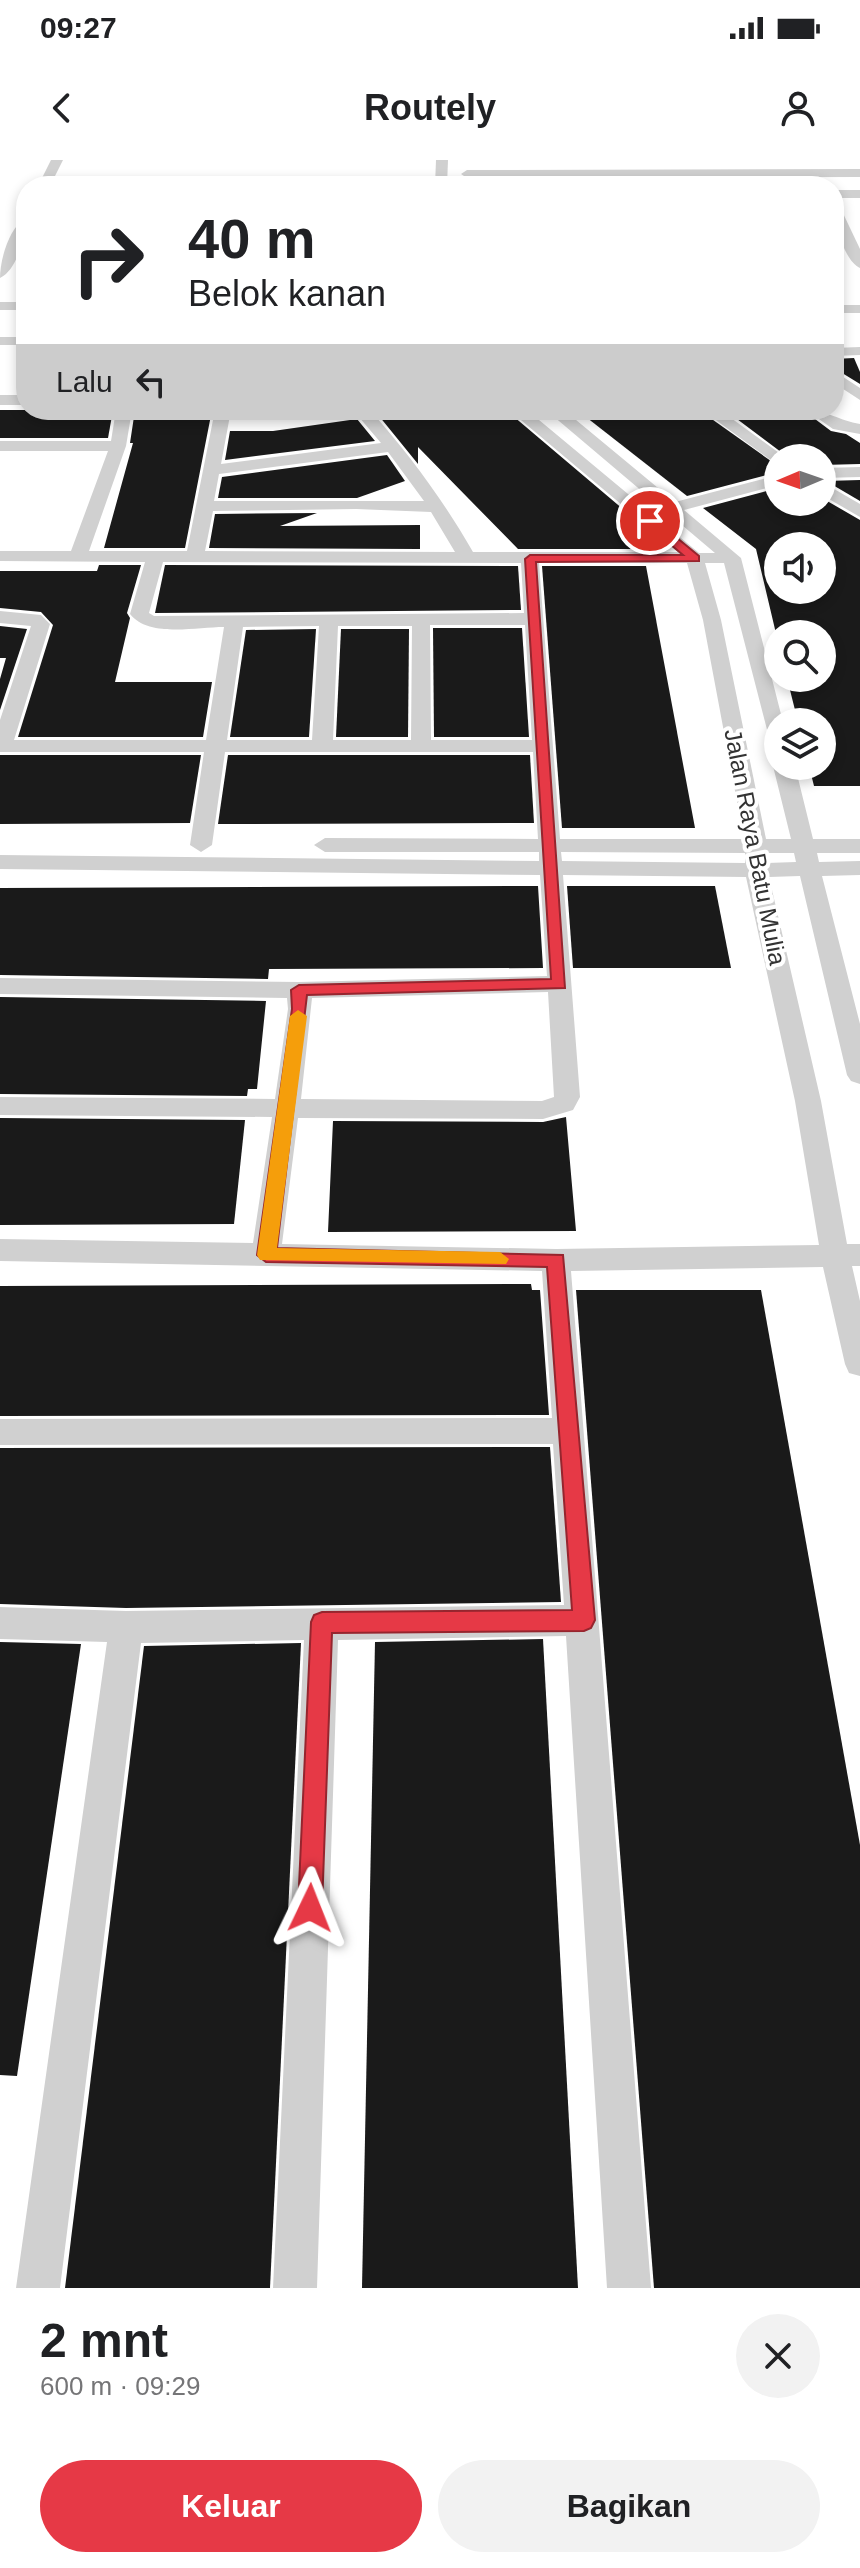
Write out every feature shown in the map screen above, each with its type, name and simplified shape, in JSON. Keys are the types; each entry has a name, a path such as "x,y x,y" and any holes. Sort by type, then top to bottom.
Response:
{"street":[{"path":"467,173 524,176"},
{"path":"720,176 860,173"},
{"path":"844,224 856,244 856,268"},
{"path":"0,274 16,237"},
{"path":"78,557 118,446 122,420"},
{"path":"195,558 221,420"},
{"path":"370,420 394,446 439,507 468,559"},
{"path":"529,420 695,558"},
{"path":"566,420 732,558 770,708"},
{"path":"724,420 764,448"},
{"path":"830,420 839,426 860,429"},
{"path":"0,446 118,446"},
{"path":"212,470 394,446"},
{"path":"836,473 860,472"},
{"path":"356,504 419,481"},
{"path":"674,507 764,484"},
{"path":"836,496 860,512"},
{"path":"205,506 356,504 439,507"},
{"path":"0,556 732,558"},
{"path":"155,558 139,614 144,619 161,624 534,619"},
{"name":"Jalan Raya Batu Mulia","path":"695,558 712,620 756,846 756,870 808,1101 848,1256 860,1364"},
{"path":"0,1106 543,1110 560,1106 567,1097 530,559"},
{"path":"0,617 34,619 41,624 1,746 541,746"},
{"path":"421,620 421,747"},
{"path":"322,746 329,621"},
{"path":"201,845 234,623"},
{"path":"788,780 812,869 860,1075"},
{"path":"0,843 201,845 549,856 756,870 860,868"},
{"path":"0,862 549,856 756,846 860,846"},
{"path":"0,986 299,990 559,984"},
{"path":"266,1255 300,1009 299,990"},
{"path":"0,1250 556,1260 848,1256"},
{"path":"556,1260 584,1620 629,2288"},
{"path":"0,1432 569,1431"},
{"path":"0,1623 126,1627 584,1620"},
{"path":"295,2288 322,1622"},
{"path":"38,2288 126,1627"}],"building":[{"path":"844,358 854,358 860,372 860,384 844,374"},
{"path":"0,410 16,410 16,420 111,420 108,438 0,438"},
{"path":"133,420 210,420 185,548 104,548 133,443 130,443"},
{"path":"358,420 375,441 225,460 230,431 273,431"},
{"path":"382,420 518,420 637,521 642,549 518,549 418,447 418,464"},
{"path":"590,420 713,420 764,456 764,476 687,496"},
{"path":"738,420 816,420 831,431 846,434 860,443 860,464 836,465 836,444 770,444"},
{"path":"387,455 405,481 357,498 218,498 222,477"},
{"path":"860,480 860,501 836,487 836,481"},
{"path":"764,492 764,516 836,516 836,506 860,520 860,786 814,786 812,780 836,780 836,708 794,708 790,692 836,692 836,620 773,620 769,604 836,604 836,532 764,532 764,583 756,549 703,508"},
{"path":"317,513 280,526 420,525 420,549 209,548 215,514"},
{"path":"99,565 141,565 127,613 130,618 115,682 212,682 203,737 18,737 53,625 41,612 0,608 0,571 97,571"},
{"path":"165,565 518,566 521,610 155,613"},
{"path":"542,566 646,566 695,828 562,828"},
{"path":"0,626 27,629 0,710 0,679 6,658 0,658"},
{"path":"433,628 522,628 529,737 434,737"},
{"path":"316,629 309,737 230,737 246,630"},
{"path":"341,629 409,629 408,737 336,737"},
{"path":"0,755 201,755 190,823 0,824"},
{"path":"228,755 530,755 534,823 218,824"},
{"path":"538,886 543,968 269,969 268,979 0,975 0,888"},
{"path":"567,886 715,886 731,968 573,968"},
{"path":"0,997 266,1001 257,1089 248,1089 247,1096 0,1094"},
{"path":"566,1117 576,1231 328,1232 333,1121 543,1122"},
{"path":"0,1118 245,1120 234,1224 0,1225"},
{"path":"531,1284 532,1290 540,1290 549,1415 0,1416 0,1286"},
{"path":"576,1290 761,1290 860,1845 860,2288 654,2288"},
{"path":"550,1447 561,1602 126,1608 0,1604 0,1448"},
{"path":"543,1639 578,2288 362,2288 375,1642"},
{"path":"0,1642 81,1644 17,2076 0,2075"},
{"path":"301,1643 270,2288 65,2288 144,1646"}],"slow traffic":[{"path":"298,1016 266,1255 500,1259"}],"route":[{"path":"310,1908 322,1622 584,1620 556,1260 266,1255 300,1009 299,990 559,984 530,559 695,558 650,521"}]}
